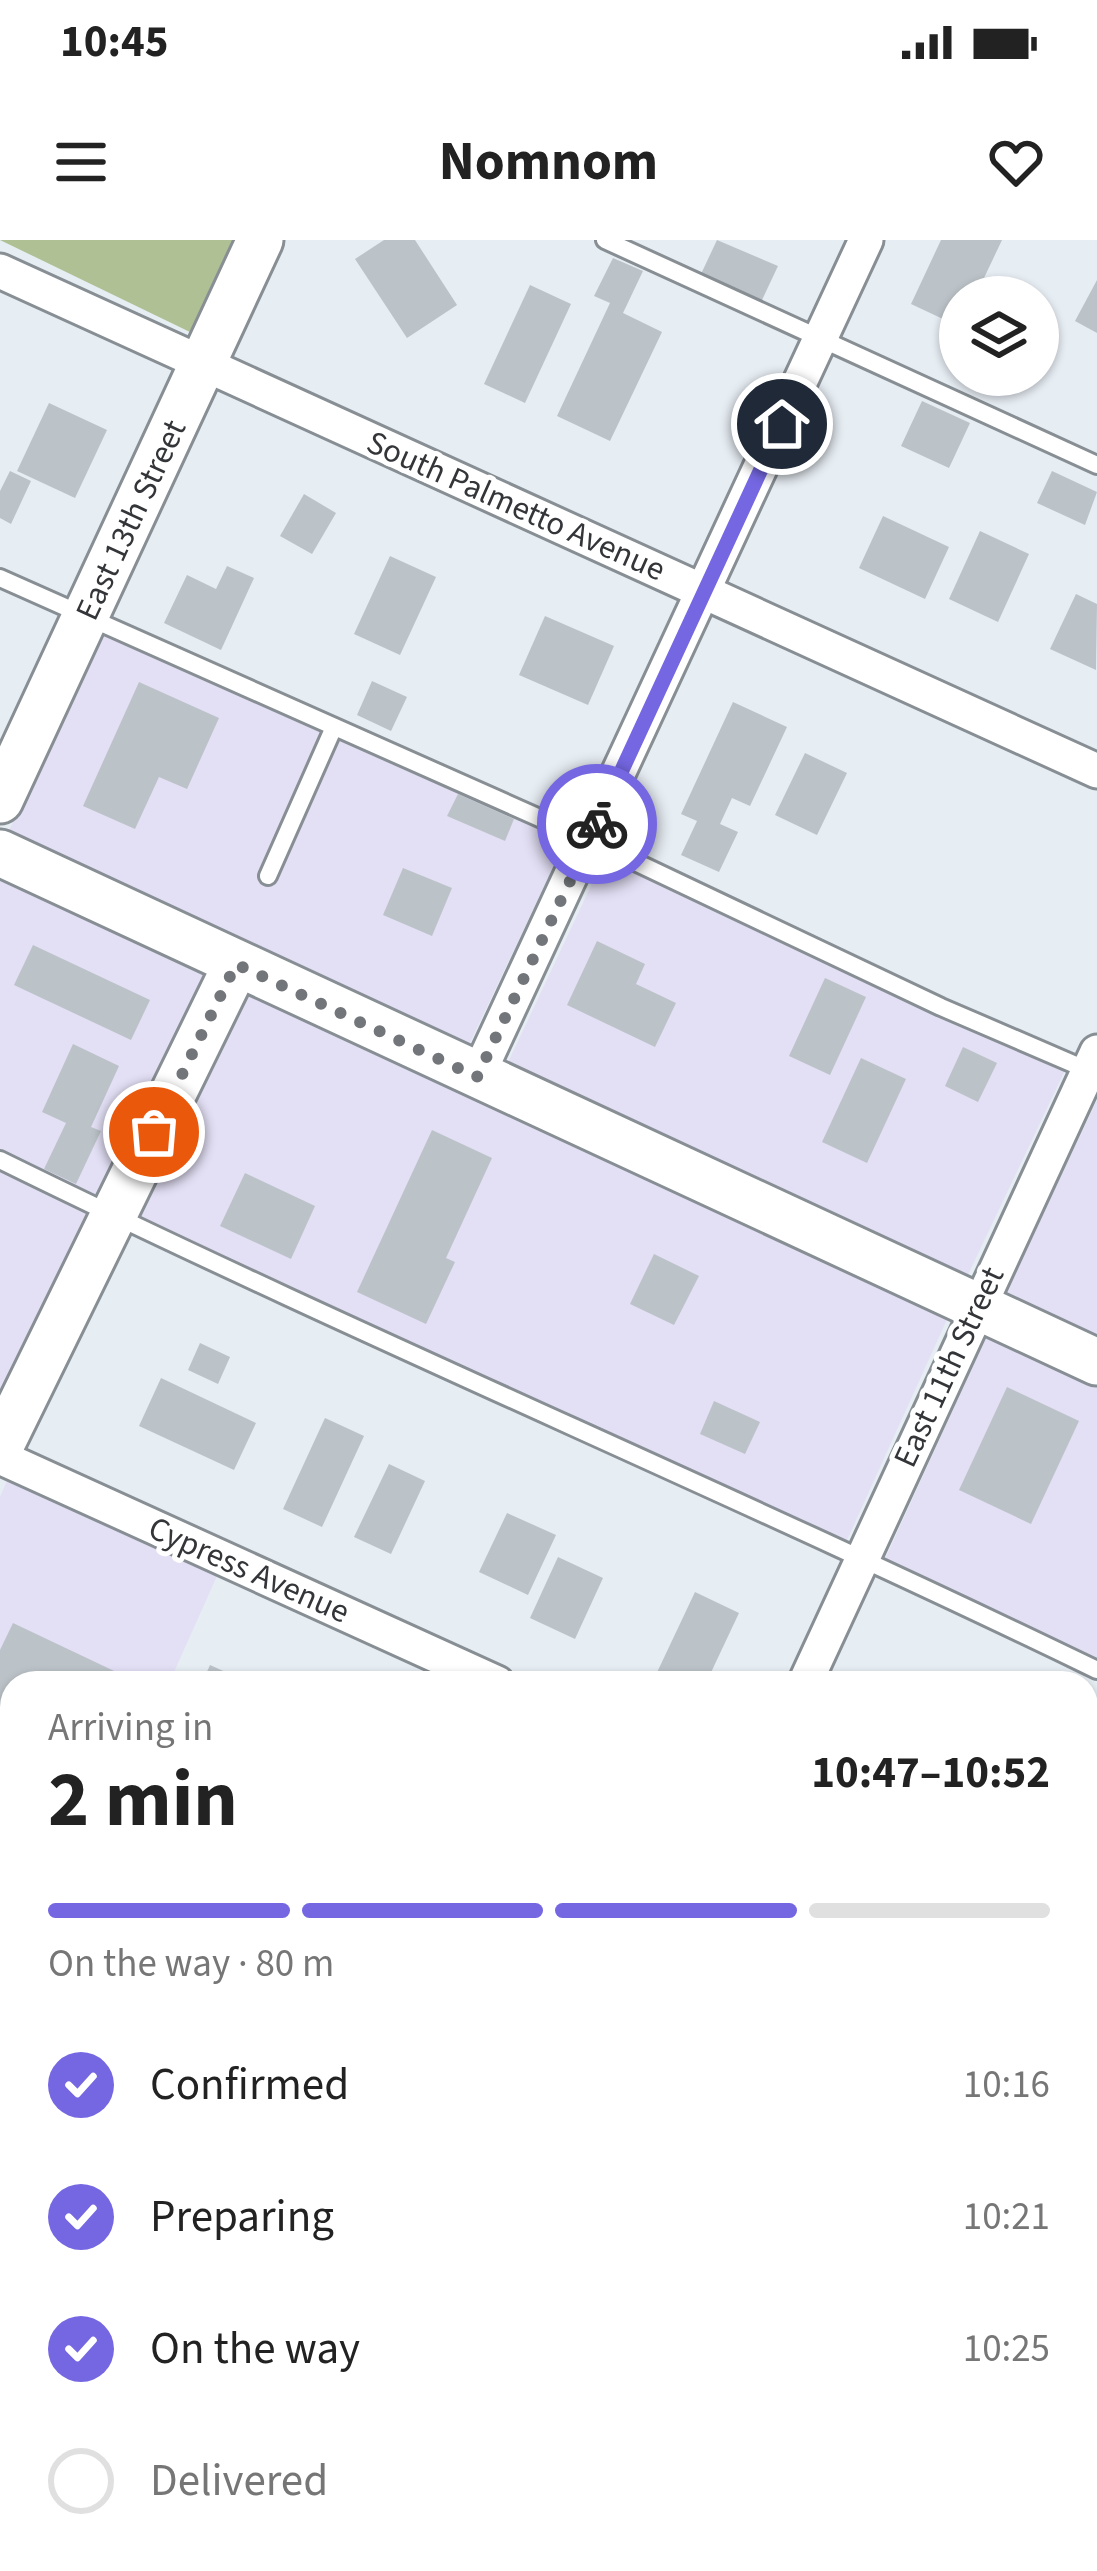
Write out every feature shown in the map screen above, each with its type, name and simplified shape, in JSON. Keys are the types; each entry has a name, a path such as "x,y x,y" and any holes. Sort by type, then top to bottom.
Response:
{"main road":[{"name":"East 13th Street","path":"0,800 260,240"},
{"path":"0,853 1097,1362"},
{"path":"0,1447 236,964"}],"street":[{"path":"477,1077 866,240"},
{"name":"South Palmetto Avenue","path":"0,271 1097,771"},
{"name":"East 11th Street","path":"810,1671 976,1307 1094,1065"},
{"name":"Cypress Avenue","path":"0,1456 471,1671"}],"lane":[{"path":"605,240 1097,465"},
{"path":"0,578 590,839 941,1007 1094,1065"},
{"path":"268,876 334,728"},
{"path":"0,1160 296,1304 863,1556 1097,1670"}],"shaded area":[{"path":"106,624 568,836 466,1051 7,835"},
{"path":"606,854 1067,1066 965,1281 505,1069"},
{"path":"0,873 209,972 0,1398"},
{"path":"247,990 949,1315 842,1551 130,1228"},
{"path":"1097,1100 1097,1341 1003,1299"},
{"path":"988,1333 1097,1382 1097,1666 881,1568"},
{"path":"7,1481 217,1576 174,1671 0,1671 0,1497"}],"green space":[{"path":"0,240 233,240 192,333"}],"building":[{"path":"384,240 415,240 457,305 407,338 355,259"},
{"path":"717,240 778,266 761,302 701,274"},
{"path":"941,240 1002,240 985,276 939,276 939,317 911,304"},
{"path":"613,258 643,271 623,313 662,332 610,441 557,416 610,303 594,296"},
{"path":"1097,280 1097,333 1075,321"},
{"path":"530,285 571,304 525,403 484,384"},
{"path":"922,401 970,423 949,468 901,446"},
{"path":"49,403 107,430 75,498 17,471"},
{"path":"10,471 31,481 11,524 0,518 0,491"},
{"path":"1052,471 1097,492 1085,525 1037,503"},
{"path":"304,494 336,513 312,554 280,536"},
{"path":"883,516 949,547 925,599 859,568"},
{"path":"980,531 1029,554 998,622 949,599"},
{"path":"390,556 436,577 400,655 354,634"},
{"path":"227,566 254,578 221,650 164,623 187,575 216,589"},
{"path":"1076,594 1097,604 1096,670 1050,649"},
{"path":"545,616 614,646 588,705 519,675"},
{"path":"372,681 407,697 391,731 357,715"},
{"path":"139,682 219,718 187,789 159,777 135,829 83,806"},
{"path":"733,702 787,727 750,806 732,798 720,824 738,832 719,872 681,855 697,821 681,814"},
{"path":"805,753 847,773 817,835 775,815"},
{"path":"458,794 514,819 505,841 447,816"},
{"path":"403,868 452,888 432,936 383,915"},
{"path":"597,941 645,964 636,984 676,1003 655,1047 567,1005"},
{"path":"33,945 150,1000 131,1040 14,985"},
{"path":"825,978 866,997 830,1075 789,1056"},
{"path":"73,1044 119,1066 91,1127 101,1131 76,1184 44,1169 66,1123 42,1112"},
{"path":"963,1047 997,1063 978,1102 945,1086"},
{"path":"861,1058 906,1079 867,1163 822,1142"},
{"path":"432,1130 492,1158 446,1258 455,1262 426,1324 357,1292"},
{"path":"245,1173 315,1206 291,1259 220,1226"},
{"path":"654,1254 699,1276 674,1325 630,1304"},
{"path":"200,1343 230,1357 218,1384 188,1370"},
{"path":"161,1378 256,1423 234,1470 139,1426"},
{"path":"1007,1387 1079,1421 1031,1524 959,1490"},
{"path":"714,1401 760,1422 745,1454 700,1434"},
{"path":"325,1418 364,1436 322,1527 283,1509"},
{"path":"389,1464 425,1481 391,1554 354,1537"},
{"path":"507,1513 556,1535 528,1595 479,1572"},
{"path":"558,1557 603,1578 575,1639 530,1618"},
{"path":"695,1592 739,1613 712,1671 658,1671"},
{"path":"13,1623 114,1671 0,1671 0,1650"}],"way so far":[{"path":"154,1132 236,964 477,1077 597,824"}],"route":[{"path":"597,824 782,424"}]}
